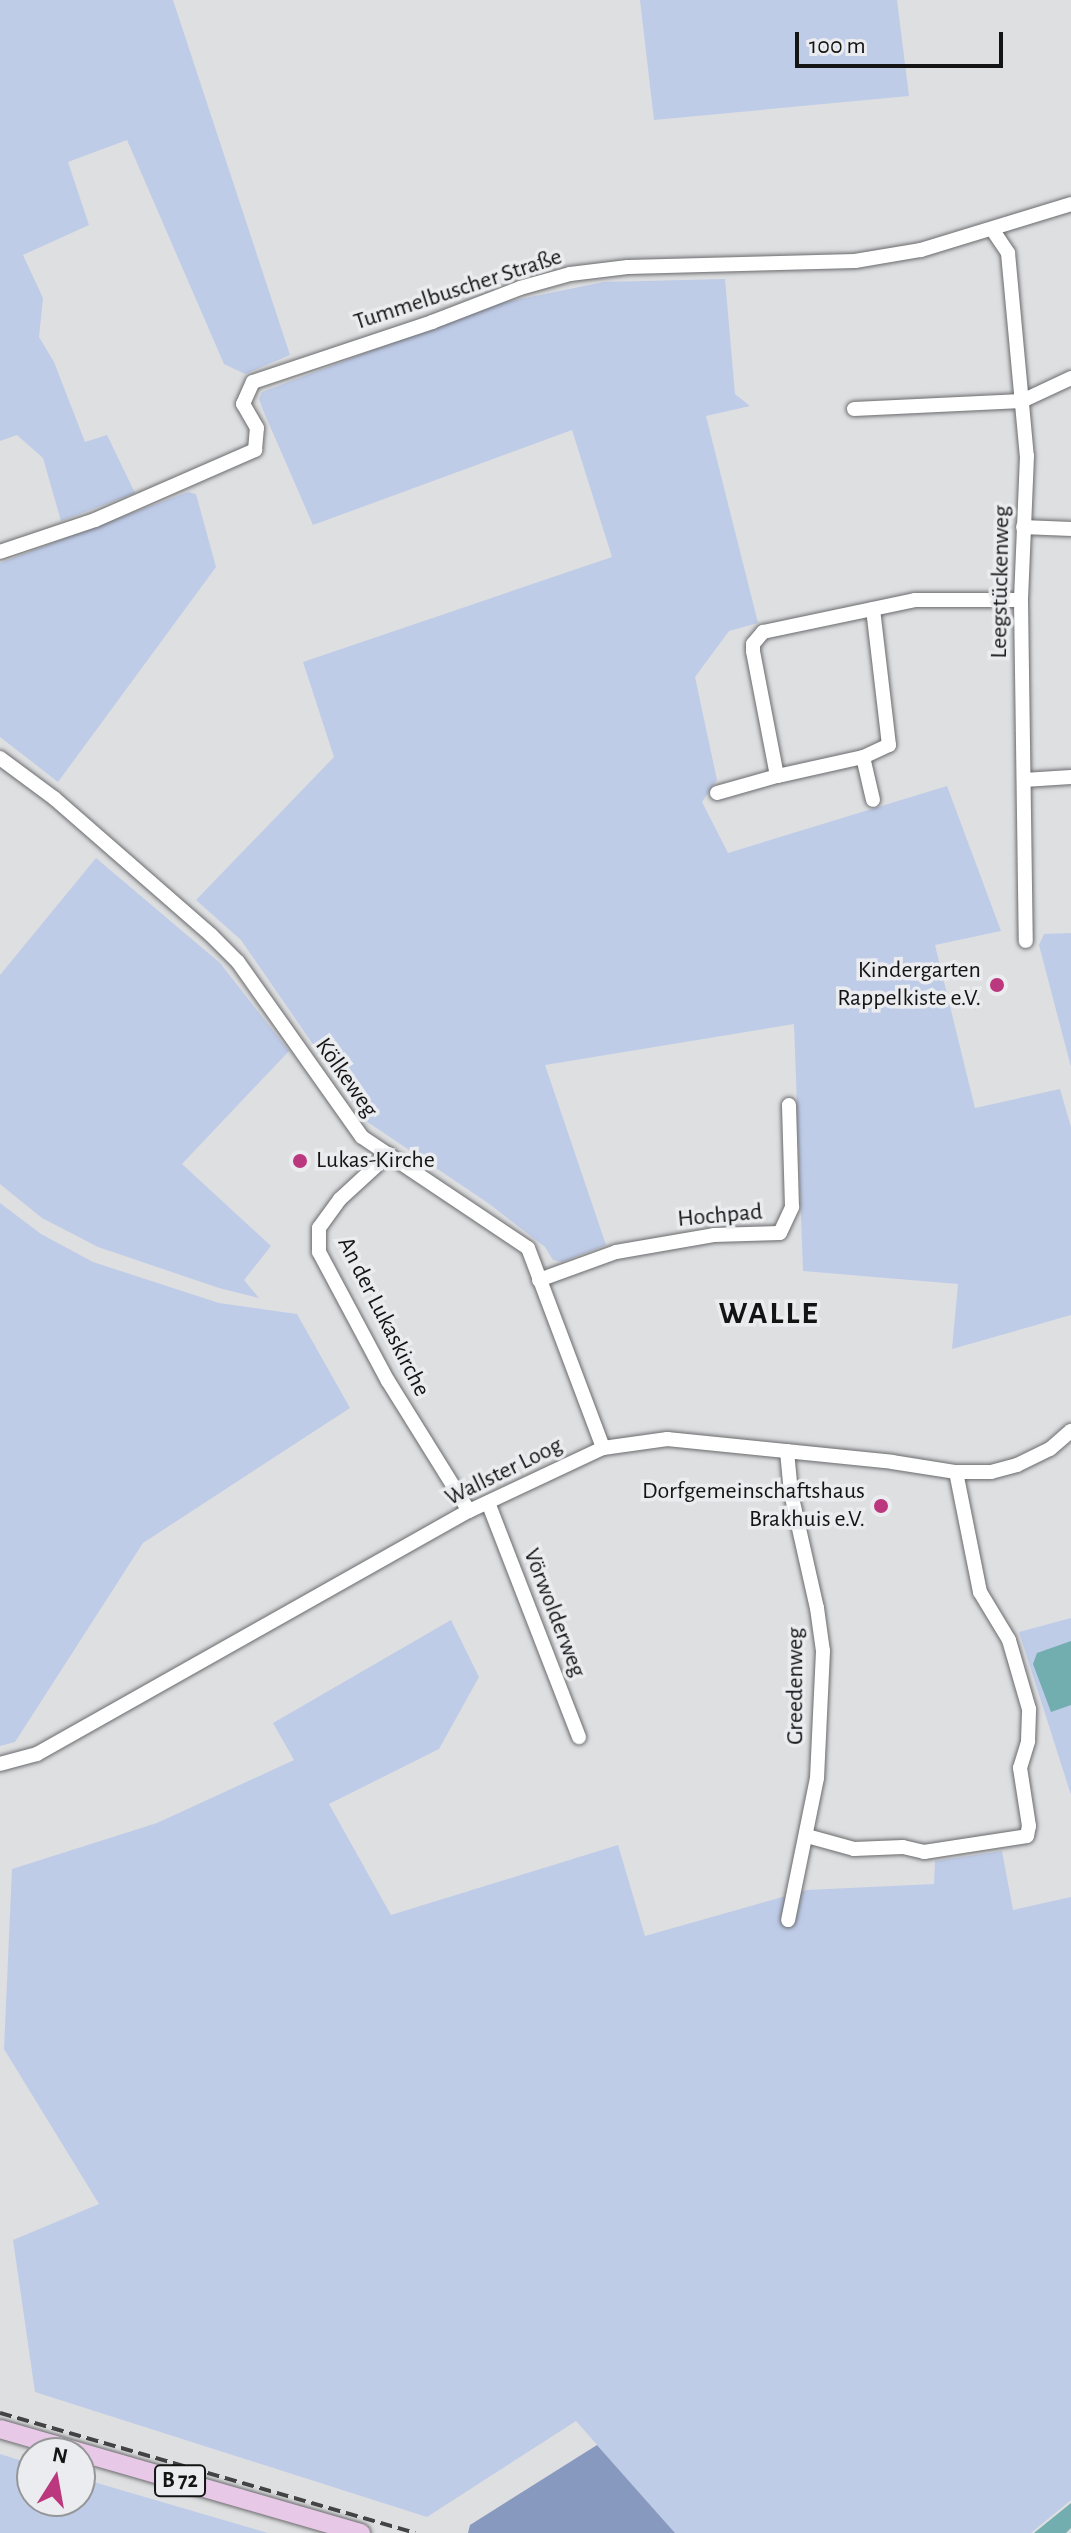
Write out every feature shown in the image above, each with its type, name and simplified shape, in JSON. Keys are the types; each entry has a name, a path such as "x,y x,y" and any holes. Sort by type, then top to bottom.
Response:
{"main road":[{"name":"B 72","path":"0,2429 361,2533"}],"street":[{"name":"Tummelbuscher Straße","path":"0,552 95,520 255,450 257,428 243,404 253,382 432,322 520,288 570,274 628,267 855,261 921,250 1071,204"},
{"name":"Leegstückenweg","path":"992,229 1008,253 1027,456 1021,600 1026,941"},
{"path":"854,409 1022,401 1071,378"},
{"path":"1023,527 1071,529"},
{"path":"777,776 753,644 771,628 915,600 1021,600"},
{"path":"717,793 863,757 887,748 890,742 873,609"},
{"path":"863,757 873,800"},
{"name":"Kölkeweg","path":"0,758 54,798 238,962 362,1137 528,1248 603,1448"},
{"path":"1024,780 1071,777"},
{"name":"Hochpad","path":"539,1280 616,1252 714,1235 780,1233 792,1207 789,1105"},
{"name":"An der Lukaskirche","path":"389,1154 340,1199 319,1228 319,1252 388,1381 469,1511"},
{"name":"Wallster Loog","path":"0,1764 37,1754 469,1511 489,1505 603,1448 667,1439 956,1472 991,1472 1017,1465 1050,1449 1071,1431"},
{"name":"Greedenweg","path":"787,1451 791,1493 817,1608 823,1651 817,1778 788,1920"},
{"path":"807,1836 854,1849 903,1847 924,1852 1027,1836 1029,1826 1020,1768 1028,1741 1029,1709 1009,1640 980,1592 956,1472"},
{"name":"Vörwolderweg","path":"489,1505 579,1737"}],"shaded area":[{"path":"0,0 173,0 290,355 245,374 224,364 127,140 68,162 89,225 23,255 43,298 39,337 54,362 85,442 107,435 135,493 61,521 43,458 17,435 0,441"},
{"path":"640,0 897,0 909,96 654,120"},
{"path":"725,279 735,394 750,406 706,416 758,623 729,631 695,677 717,780 702,802 728,853 947,786 1001,931 935,945 975,1108 1060,1089 1071,1127 1071,1315 952,1349 958,1284 803,1271 794,1024 545,1065 606,1245 562,1262 553,1260 545,1247 488,1203 366,1121 241,940 196,900 334,757 303,662 612,557 572,430 313,525 263,410 259,399 262,392 495,304 604,282"},
{"path":"188,492 196,494 216,567 58,782 0,737 0,563"},
{"path":"96,858 220,963 289,1051 182,1164 271,1246 244,1280 259,1298 219,1288 98,1247 42,1218 0,1184 0,975"},
{"path":"1071,933 1071,1067 1039,945 1044,934"},
{"path":"0,1203 41,1234 93,1262 219,1303 297,1314 350,1408 143,1543 15,1742 0,1746"},
{"path":"1071,1618 1071,1795 1019,1632"},
{"path":"451,1620 479,1677 439,1749 329,1804 391,1915 618,1845 645,1936 807,1890 934,1884 935,1861 1002,1851 1013,1910 1071,1897 1071,2500 1031,2533 675,2533 576,2421 427,2517 35,2392 13,2240 99,2204 4,2049 12,1869 157,1823 294,1760 273,1723"},
{"path":"1071,1641 1071,1705 1051,1712 1033,1664 1037,1653"},
{"path":"597,2445 675,2533 468,2533 470,2525"},
{"path":"0,2454 16,2459 16,2517 96,2517 96,2483 268,2533 0,2533"},
{"path":"1071,2503 1071,2528 1066,2533 1034,2533"}],"railway":[{"path":"0,2413 415,2533"}],"place":[{"name":"Kindergarten Rappelkiste e.V.","path":"997,985"},
{"name":"Lukas-Kirche","path":"300,1161"},
{"name":"Dorfgemeinschaftshaus Brakhuis e.V.","path":"881,1506"}],"district":[{"name":"WALLE","path":"769,1313"}]}
